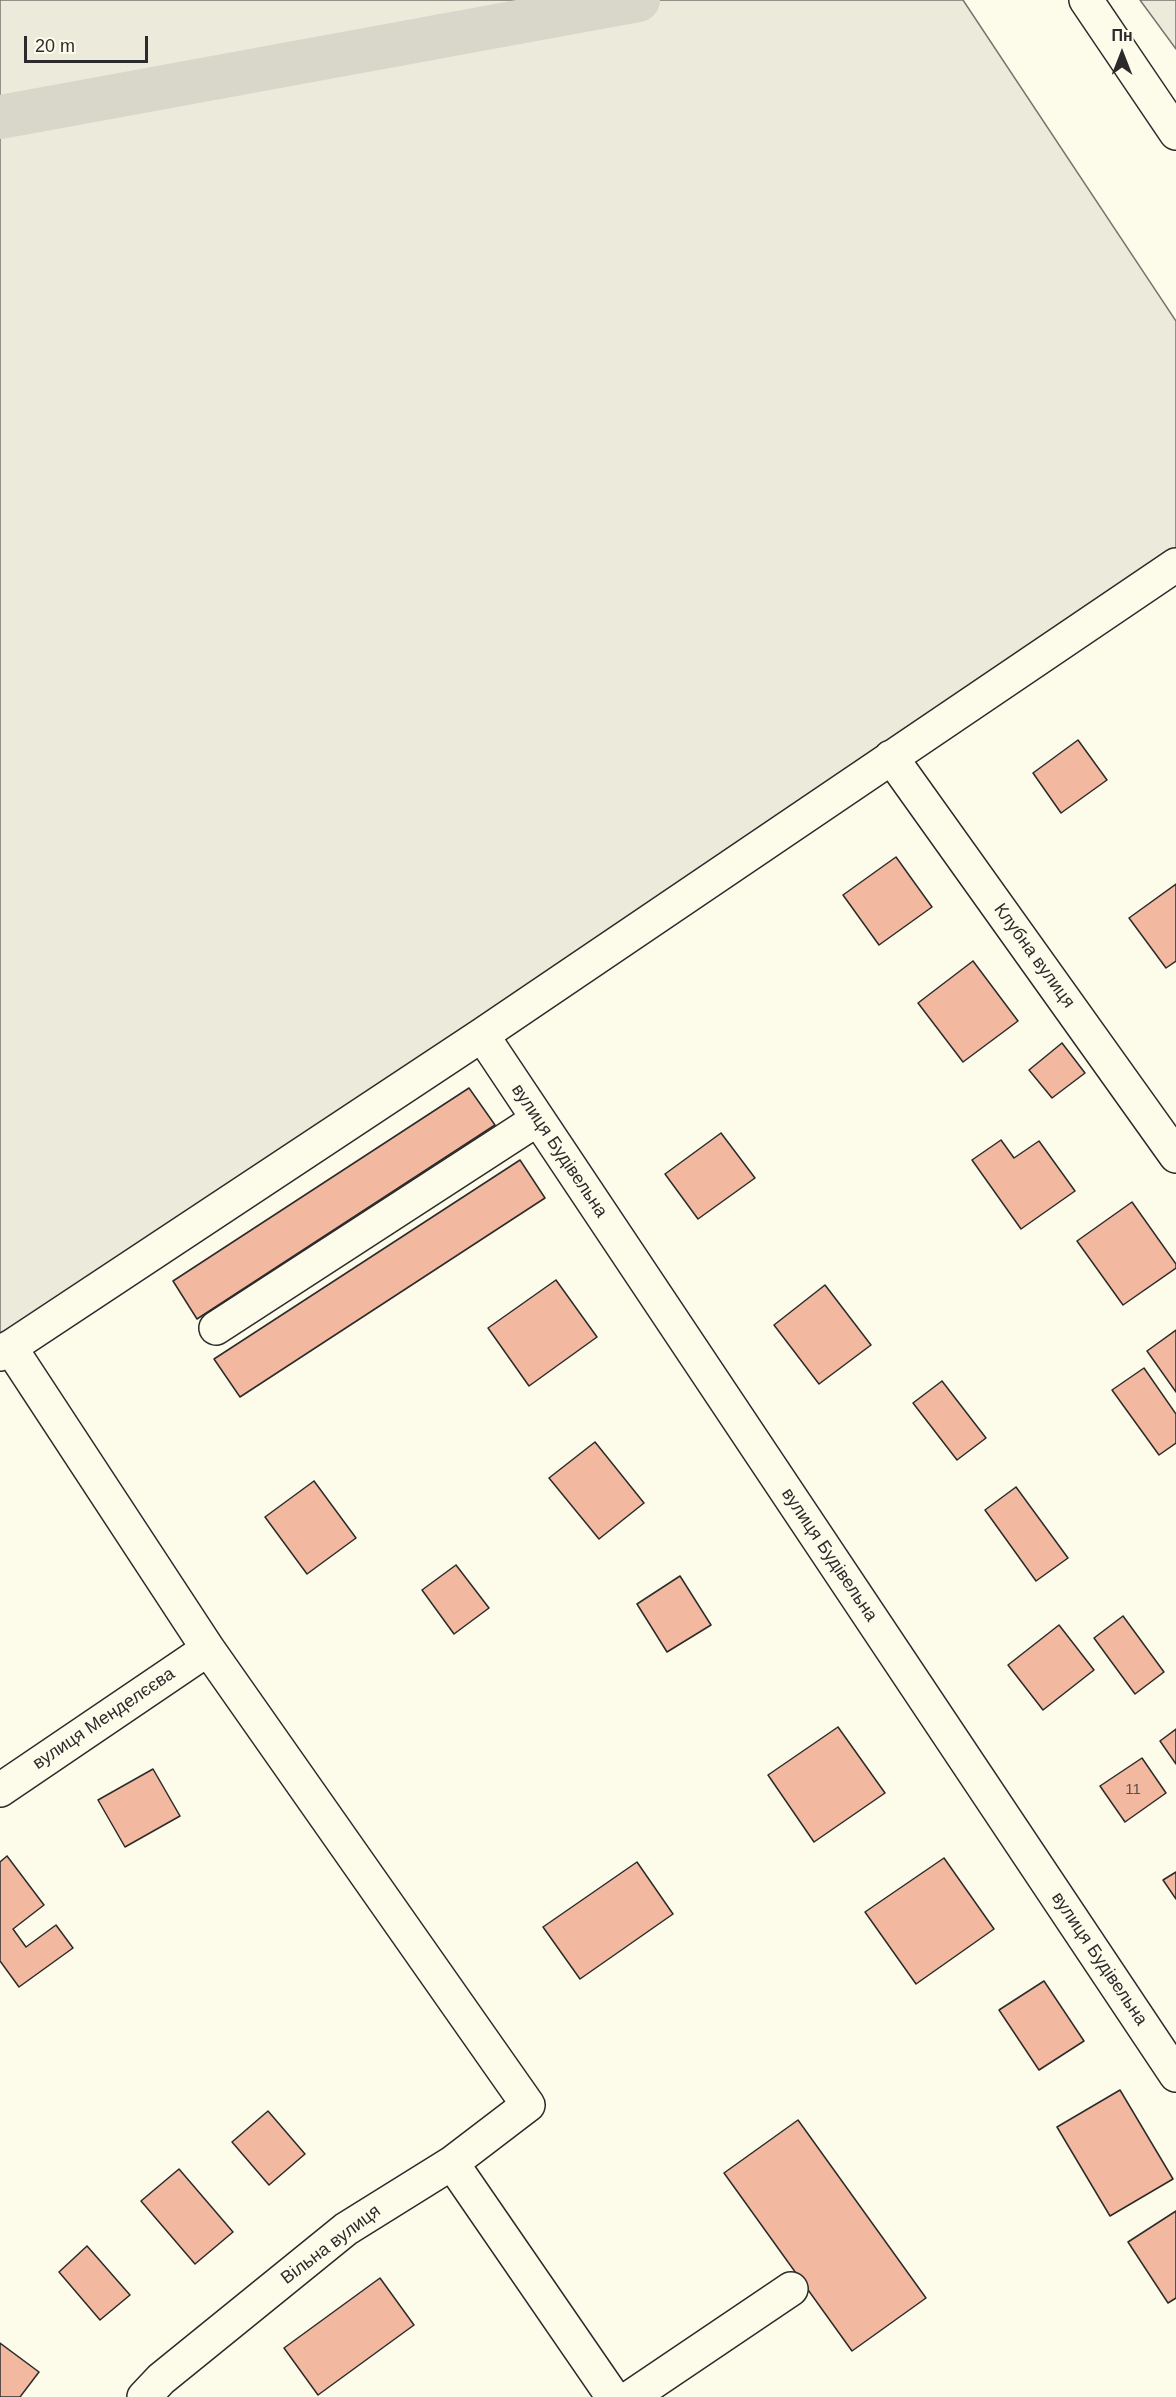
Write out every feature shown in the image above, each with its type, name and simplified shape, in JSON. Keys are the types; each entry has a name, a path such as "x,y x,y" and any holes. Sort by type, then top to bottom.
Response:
{"street":[{"path":"1086,0 1176,133"},
{"path":"208,1649 5,1350 482,1035 1176,565"},
{"name":"Клубна вулиця","path":"891,757 1176,1156"},
{"name":"вулиця Будівельна","path":"482,1035 1176,2075"},
{"path":"216,1328 538,1119"},
{"name":"вулиця Менделєєва","path":"0,1790 208,1649"},
{"name":"Вільна вулиця","path":"144,2397 170,2373 346,2229 452,2163 528,2105 208,1649"},
{"path":"452,2163 613,2397"},
{"path":"630,2397 790,2289"}],"shaded area":[{"path":"0,0 963,0 1176,321 1176,565 0,1354"},
{"path":"1140,0 1176,0 1176,49"}],"building":[{"path":"1078,740 1107,780 1061,813 1033,773"},
{"path":"896,857 932,907 879,945 843,895"},
{"path":"1176,884 1176,961 1166,968 1129,918"},
{"path":"973,961 1018,1021 963,1062 918,1003"},
{"path":"1062,1043 1085,1073 1052,1098 1029,1070"},
{"path":"469,1088 495,1125 197,1319 173,1281"},
{"path":"721,1133 755,1178 698,1219 665,1174"},
{"path":"1001,1140 1014,1158 1039,1141 1075,1191 1021,1229 972,1160"},
{"path":"520,1160 545,1198 240,1397 214,1359"},
{"path":"1132,1202 1176,1264 1176,1268 1123,1305 1077,1241"},
{"path":"556,1280 597,1337 529,1386 488,1328"},
{"path":"825,1285 871,1345 819,1384 774,1325"},
{"path":"1176,1330 1176,1392 1147,1351"},
{"path":"1144,1368 1176,1414 1176,1443 1159,1455 1112,1390"},
{"path":"942,1381 986,1438 957,1460 913,1403"},
{"path":"595,1442 644,1503 599,1539 549,1478"},
{"path":"314,1481 356,1538 307,1574 265,1517"},
{"path":"1016,1487 1068,1558 1036,1581 985,1510"},
{"path":"456,1565 489,1608 454,1634 422,1590"},
{"path":"680,1576 711,1625 667,1652 637,1604"},
{"path":"1123,1616 1164,1672 1135,1694 1094,1638"},
{"path":"1059,1625 1094,1670 1043,1710 1008,1665"},
{"path":"838,1727 885,1793 814,1842 768,1775"},
{"path":"1176,1729 1176,1764 1160,1741"},
{"path":"1142,1758 1166,1793 1125,1822 1100,1786"},
{"path":"153,1769 180,1816 125,1847 98,1800"},
{"path":"7,1856 44,1905 13,1929 26,1947 56,1925 73,1948 19,1987 0,1961 0,1862"},
{"path":"944,1858 994,1929 916,1984 865,1912"},
{"path":"637,1862 673,1914 580,1979 543,1927"},
{"path":"1176,1872 1176,1899 1163,1880"},
{"path":"1044,1981 1084,2041 1039,2070 999,2010"},
{"path":"1120,2090 1173,2179 1110,2216 1057,2127"},
{"path":"268,2111 305,2154 269,2185 232,2142"},
{"path":"798,2120 926,2298 852,2351 724,2173"},
{"path":"179,2169 233,2232 195,2264 141,2201"},
{"path":"1176,2211 1176,2298 1168,2303 1128,2242"},
{"path":"87,2246 130,2295 100,2320 59,2272"},
{"path":"380,2278 414,2325 318,2395 284,2348"},
{"path":"0,2343 39,2372 20,2397 0,2397"}],"waterway":[{"path":"0,117 638,0"}]}
